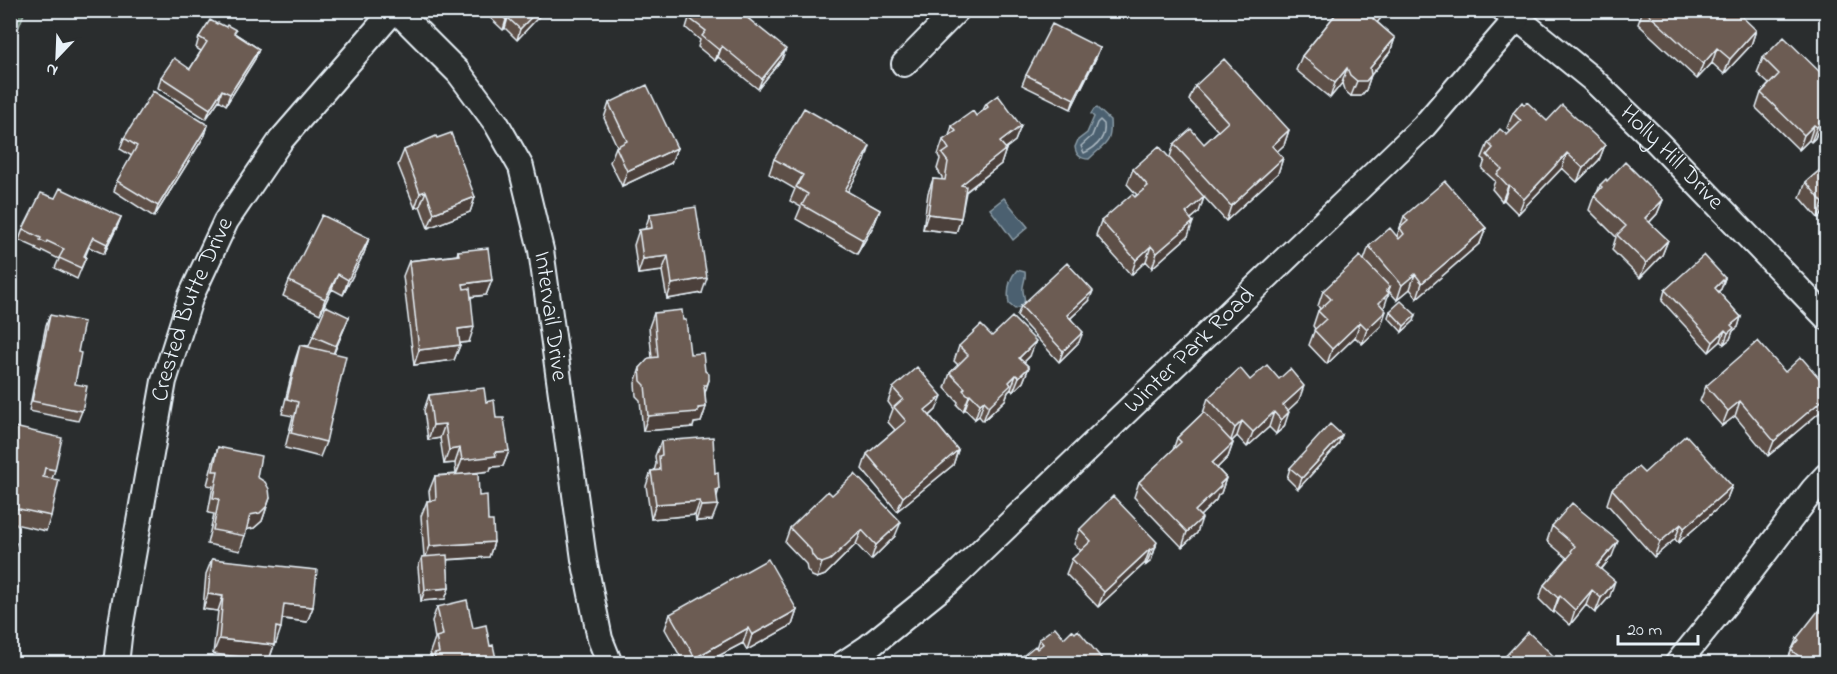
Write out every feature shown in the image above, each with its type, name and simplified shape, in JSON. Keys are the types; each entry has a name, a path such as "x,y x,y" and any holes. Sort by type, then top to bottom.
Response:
{"street":[{"name":"Crested Butte Drive","path":"116,663 164,381 191,296 226,221 280,140 395,10"},
{"name":"Intervail Drive","path":"395,10 459,73 496,123 521,167 541,250 584,559 600,639 610,663"},
{"path":"904,64 957,10"},
{"name":"Holly Hill Drive","path":"1510,14 1592,79 1657,142 1827,317"},
{"name":"Winter Park Road","path":"843,663 867,648 958,573 1424,126 1510,14"},
{"path":"1677,663 1813,490 1827,476"}],"green space":[{"path":"10,11 25,11 11,47"}],"water":[{"path":"1097,108 1110,120 1110,134 1106,143 1089,159 1084,158 1079,156 1075,147 1078,140 1087,133 1094,117 1091,114"},
{"path":"1004,198 1028,227 1013,240 990,209"},
{"path":"1017,270 1025,272 1023,290 1025,301 1023,306 1015,309 1009,304 1008,291"}],"building":[{"path":"497,10 538,10 520,29 508,18 506,20"},
{"path":"695,10 735,10 739,14 740,12 786,49 762,79 722,46 719,50 702,36 706,31 689,18"},
{"path":"1339,10 1380,10 1373,19 1395,38 1370,68 1371,75 1366,81 1357,81 1350,75 1347,68 1335,83 1302,56"},
{"path":"1644,10 1735,10 1756,30 1730,59 1717,48 1703,64"},
{"path":"210,20 236,30 234,33 259,49 230,94 222,90 210,109 161,77 174,58 190,69 207,42 199,37"},
{"path":"1052,24 1100,48 1074,99 1026,75"},
{"path":"1784,37 1827,79 1827,114 1817,127 1814,125 1804,135 1761,93 1779,74 1763,58"},
{"path":"1224,59 1289,130 1272,146 1283,158 1231,206 1174,144 1191,129 1204,144 1228,122 1195,86"},
{"path":"647,85 677,148 627,171 616,147 627,141 609,103"},
{"path":"153,91 208,125 158,206 117,181 137,146 124,138"},
{"path":"998,95 1021,126 1000,142 1006,149 961,185 966,186 961,218 928,214 933,179 945,180 948,162 942,154 949,149 943,140 956,131 952,126 973,111 976,116"},
{"path":"1522,102 1524,105 1527,102 1547,121 1562,105 1605,145 1583,168 1567,153 1524,199 1497,174 1502,169 1487,155 1493,148 1488,143 1500,129 1507,135 1521,121 1513,113"},
{"path":"804,108 870,146 845,190 880,210 863,240 802,205 808,194 796,187 803,175 774,159"},
{"path":"451,133 475,197 434,213 426,191 420,193 404,150 436,136 437,138"},
{"path":"1159,146 1204,197 1186,213 1193,222 1157,253 1151,246 1136,260 1101,221 1132,194 1135,197 1148,186 1133,169"},
{"path":"1625,162 1663,200 1645,218 1668,240 1646,263 1617,235 1626,226 1594,196 1602,187 1600,185"},
{"path":"1827,164 1827,200 1823,203 1806,182"},
{"path":"1445,181 1486,228 1422,283 1415,274 1402,285 1369,246 1390,228 1399,239 1404,234 1400,228 1408,221 1404,216"},
{"path":"60,188 121,217 107,244 93,237 81,268 59,258 64,249 47,241 46,243 23,229 41,193 55,198"},
{"path":"696,207 707,278 672,284 668,256 643,259 639,230 652,228 650,214"},
{"path":"322,215 369,238 348,280 338,274 325,299 289,281"},
{"path":"488,248 492,280 463,284 464,289 470,288 474,327 458,329 460,345 419,350 409,261 459,255 458,251"},
{"path":"1704,255 1725,278 1715,288 1741,317 1731,325 1734,328 1728,333 1725,330 1713,342 1665,290"},
{"path":"1360,256 1390,287 1386,290 1389,293 1379,303 1386,311 1367,329 1360,322 1332,349 1314,330 1326,319 1318,311 1331,299 1323,291"},
{"path":"1067,263 1093,291 1067,315 1083,332 1063,351 1021,306"},
{"path":"1401,301 1416,315 1404,326 1390,311"},
{"path":"326,306 349,317 336,346 313,336"},
{"path":"682,310 683,320 686,320 690,354 703,353 705,371 709,374 707,385 704,385 706,407 698,408 698,412 648,416 645,385 641,381 640,368 649,358 658,357 654,313"},
{"path":"50,315 84,322 75,384 87,386 82,411 32,401"},
{"path":"1012,317 1036,341 1019,358 1029,367 1019,377 1016,375 1009,382 1011,385 989,406 984,401 980,404 963,390 965,388 950,373 968,355 959,346 981,325 992,336"},
{"path":"1758,341 1785,372 1801,357 1827,387 1827,396 1774,441 1740,401 1728,411 1706,386"},
{"path":"300,345 346,356 326,442 291,433 298,402 287,399"},
{"path":"1267,365 1279,379 1290,369 1304,386 1283,405 1289,412 1281,420 1274,412 1253,432 1242,421 1235,428 1208,398 1240,368 1250,380"},
{"path":"917,367 942,396 925,410 958,450 903,497 867,454 906,421 894,407 903,399 893,388"},
{"path":"484,388 486,402 494,400 496,418 504,418 509,451 495,452 496,456 462,460 460,448 449,450 445,424 433,425 429,395"},
{"path":"1204,412 1233,443 1212,463 1226,478 1220,484 1221,486 1195,511 1202,518 1187,532 1139,482 1181,442 1177,438"},
{"path":"1330,424 1342,435 1302,478 1290,468"},
{"path":"10,426 62,438 55,470 45,468 43,477 59,480 51,516 10,507"},
{"path":"1686,435 1732,486 1684,528 1681,524 1660,542 1612,489 1638,467 1644,473"},
{"path":"713,437 715,473 718,472 719,489 716,490 718,505 701,506 700,501 656,504 651,471 660,470 661,441"},
{"path":"218,447 261,456 257,477 265,482 270,498 267,506 260,513 250,515 245,536 213,530 219,499 213,498 218,471 213,471"},
{"path":"478,473 479,496 487,495 488,521 493,521 494,542 430,546 427,501 436,500 435,476"},
{"path":"855,474 901,522 876,545 862,530 830,560 822,563 817,561 811,550 790,528 828,491 832,495"},
{"path":"1113,496 1157,542 1152,550 1150,549 1104,592 1072,559 1091,541 1080,529"},
{"path":"1572,503 1618,541 1597,566 1615,581 1601,598 1592,590 1575,610 1544,585 1572,553 1575,546 1552,526"},
{"path":"10,542 16,543 10,567"},
{"path":"447,555 449,588 425,590 422,557"},
{"path":"212,559 317,570 313,607 284,604 281,628 276,627 274,645 219,639 223,596 208,594"},
{"path":"768,559 797,610 752,635 748,628 695,658 670,614"},
{"path":"10,584 18,586 10,620"},
{"path":"467,600 473,628 486,625 490,646 493,645 497,663 436,663 434,654 439,653 436,637 443,635 437,607"},
{"path":"1827,605 1827,663 1808,663 1791,650 1799,640 1797,638 1822,606"},
{"path":"1055,627 1064,638 1072,630 1075,633 1078,630 1103,660 1099,663 1021,663 1018,660 1035,646 1037,649 1043,644 1039,639"},
{"path":"1528,632 1561,663 1499,663"}]}
